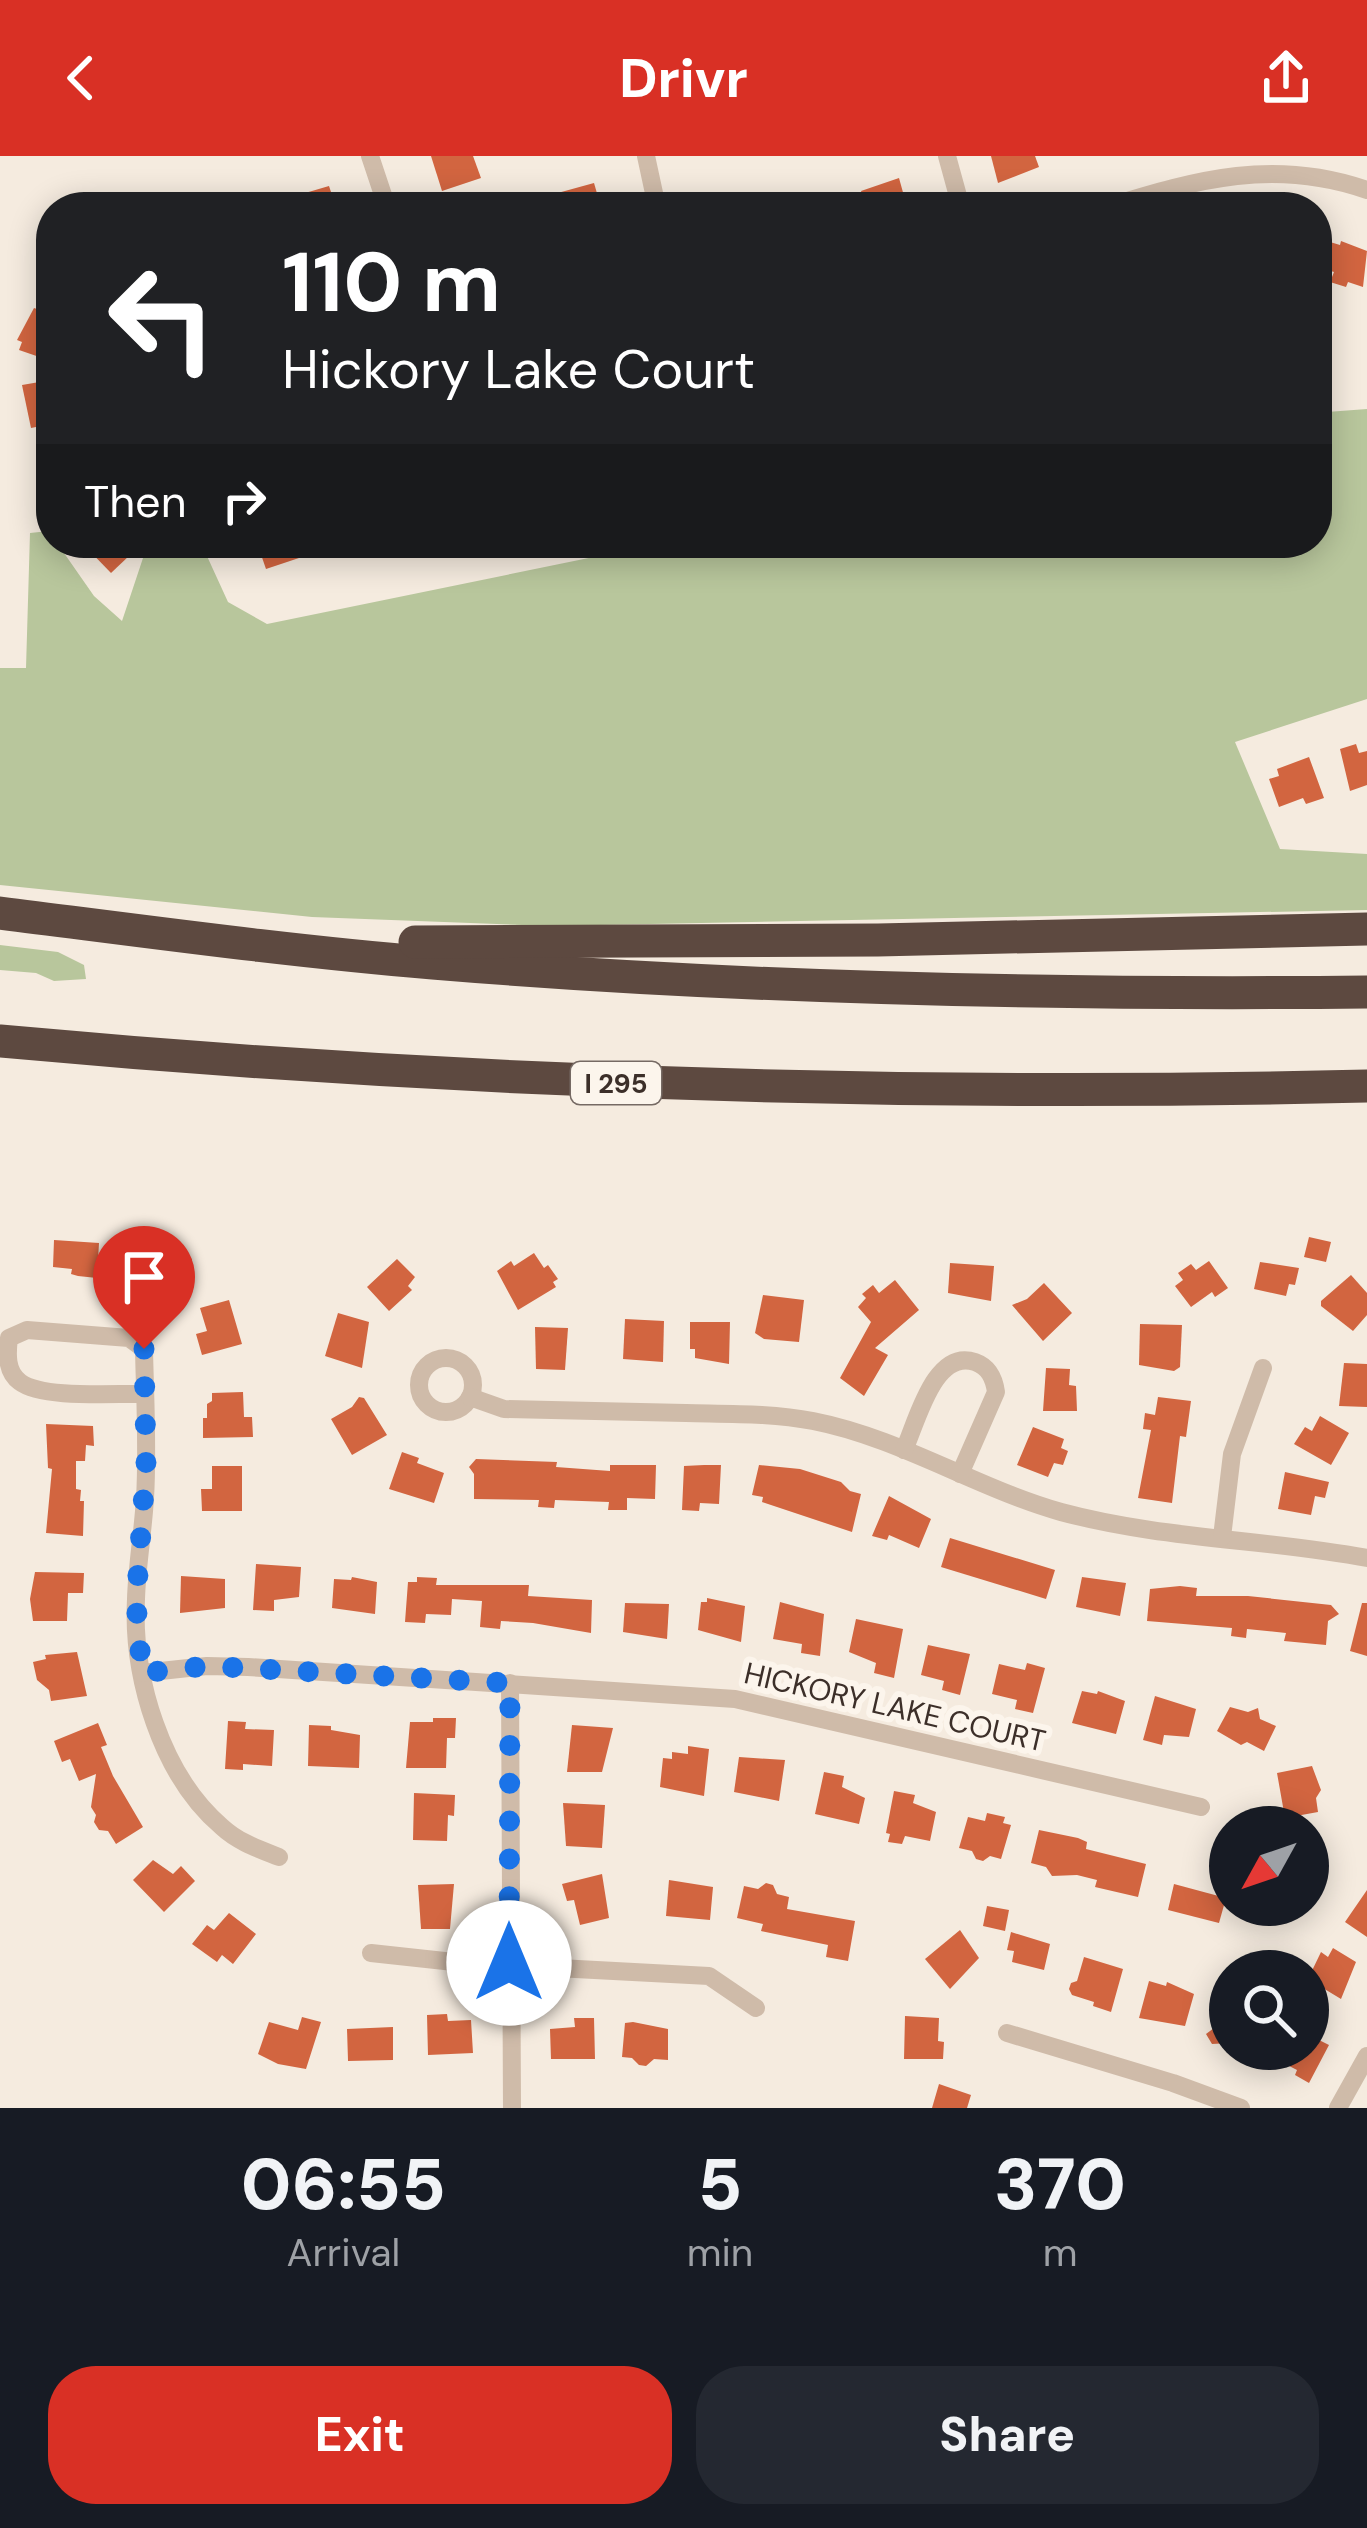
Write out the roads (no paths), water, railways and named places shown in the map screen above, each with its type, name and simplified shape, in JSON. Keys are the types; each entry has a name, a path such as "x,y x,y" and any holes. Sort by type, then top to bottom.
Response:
{"highway":[{"path":"0,914 218,943 430,963 748,983 1027,992 1367,992"},
{"path":"170,934 216,929 416,942 557,942 1367,929"},
{"name":"I 295","path":"0,1041 231,1063 610,1082 1233,1089 1367,1086"}],"street":[{"path":"370,156 382,192"},
{"path":"646,156 653,192"},
{"path":"947,156 958,192"},
{"path":"1327,177 1334,156"},
{"path":"1156,192 1228,174 1327,177 1367,190"},
{"path":"145,1394 39,1390 18,1382 6,1360 9,1338 28,1330 129,1339 144,1349 145,1394 145,1499 136,1602 142,1673 165,1744 202,1807 241,1841 279,1857"},
{"path":"904,1450 938,1374 950,1363 969,1360 983,1365 994,1378 996,1392 959,1474"},
{"path":"1222,1537 1232,1454 1263,1368"},
{"path":"470,1397 504,1409 796,1419 904,1450 1062,1512 1131,1528 1367,1558"},
{"name":"HICKORY LAKE COURT","path":"142,1673 207,1666 683,1694 786,1708 962,1754 1201,1807"},
{"path":"510,1683 512,2108"},
{"path":"370,1953 463,1963 709,1976 756,2008"},
{"path":"1007,2033 1241,2108"},
{"path":"1338,2108 1367,2056"}]}
